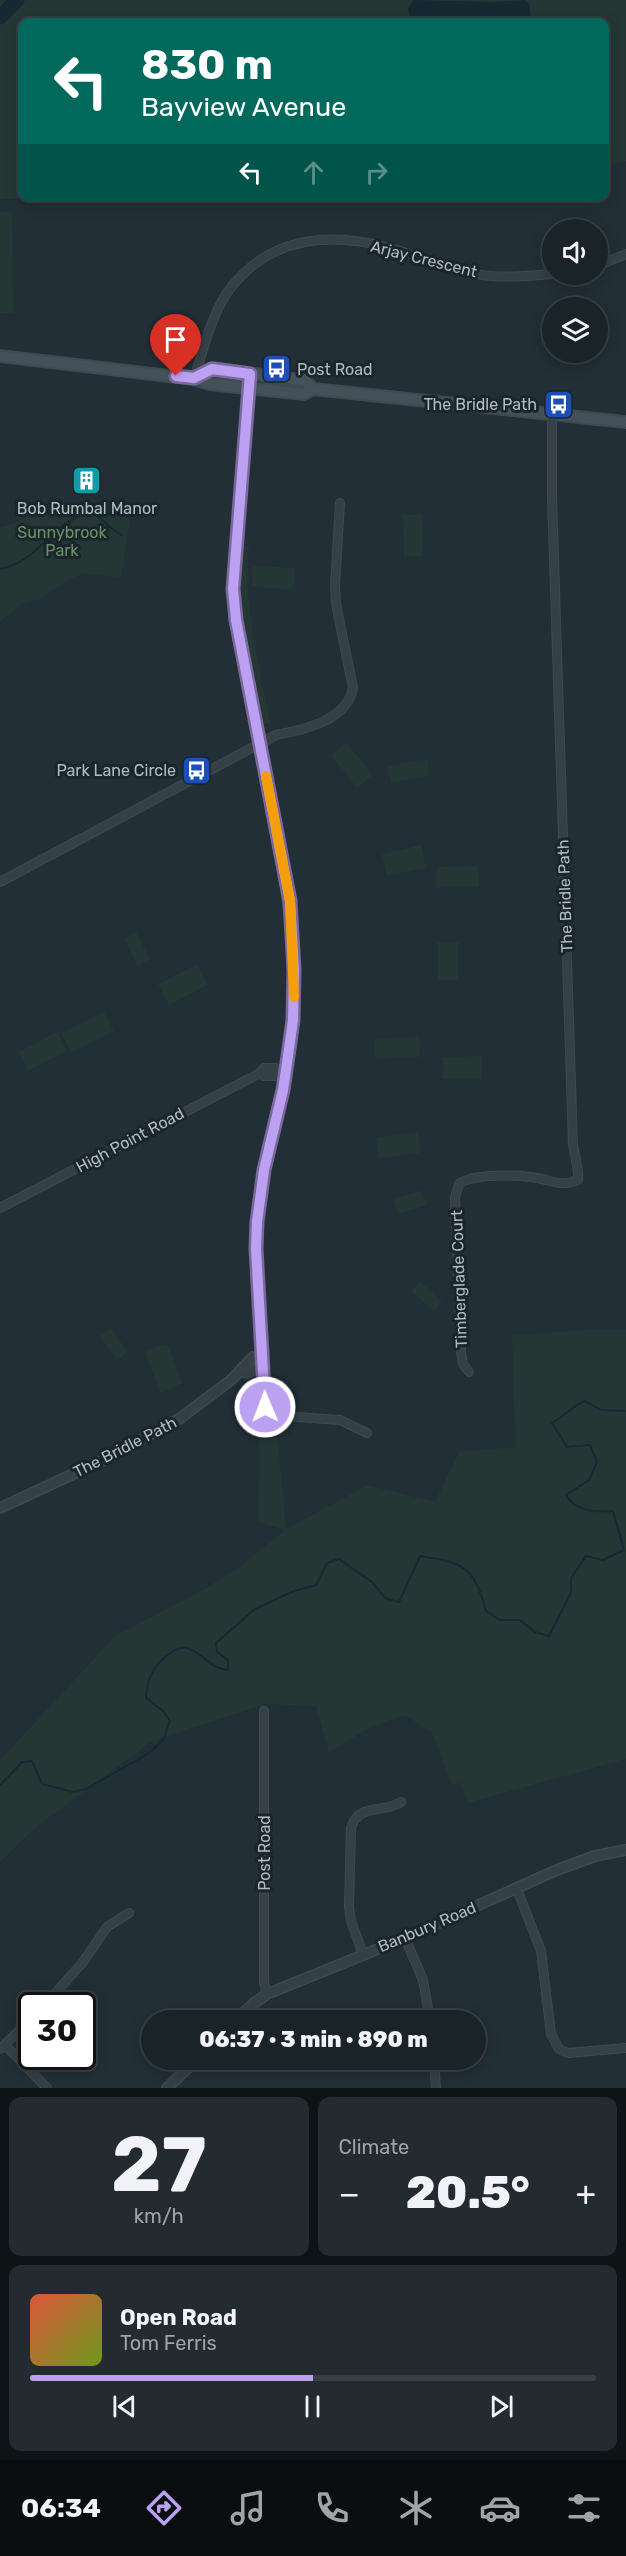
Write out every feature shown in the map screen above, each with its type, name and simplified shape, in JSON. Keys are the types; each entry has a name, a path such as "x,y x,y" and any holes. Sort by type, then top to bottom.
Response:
{"main road":[{"path":"0,356 194,378 210,384 304,394 313,389 626,422"},
{"path":"194,378 212,369 306,381 313,389"}],"street":[{"name":"Arjay Crescent","path":"194,378 209,329 231,287 259,258 296,242 337,239 385,247 471,273 523,277 542,275"},
{"path":"608,261 626,254"},
{"path":"250,374 233,589 236,620 290,901 294,970 293,1020 264,1170 257,1222 265,1407 268,1416 340,1420 367,1433"},
{"name":"The Bridle Path","path":"459,1184 469,1178 515,1176 567,1185 578,1180 579,1168 575,1160 573,1145 552,415"},
{"path":"0,882 276,735 308,729 325,722 351,697 353,688 336,604 340,503"},
{"name":"High Point Road","path":"0,1208 260,1073 264,1068 276,1068 283,1072"},
{"name":"Timberglade Court","path":"459,1184 455,1197 461,1353 463,1364 469,1372"},
{"name":"The Bridle Path","path":"0,1508 147,1438 179,1419 241,1371 247,1373 256,1369 264,1357"},
{"name":"Post Road","path":"264,1711 264,1982 267,1994"},
{"path":"363,1954 352,1927 349,1907 351,1827 360,1813 401,1802"},
{"name":"Banbury Road","path":"247,2010 267,1994 405,1938 557,1870 595,1856 626,1850"},
{"path":"517,1889 542,1951 551,2034 559,2049 568,2053 626,2048"},
{"path":"56,1992 83,1962 107,1928 129,1913"},
{"path":"405,1938 423,1980 428,2010"},
{"path":"18,2032 2,2047 47,2088"},
{"path":"167,2088 186,2070"},
{"path":"435,2070 436,2088"}],"green space":[{"path":"0,0 626,0 626,161 609,166 609,18 18,18 18,199 0,199"},
{"path":"0,212 12,212 14,313 0,313"},
{"name":"Sunnybrook Park","path":"51,503 132,505 121,578 84,573 68,580 41,599 21,604 0,622 0,528 17,522"},
{"path":"403,515 423,515 423,556 404,557"},
{"path":"243,546 249,547 250,613 270,723 264,725 240,608 239,570"},
{"path":"253,566 295,568 294,585 290,589 252,587"},
{"path":"346,742 373,775 357,788 331,755"},
{"path":"427,759 430,776 391,783 388,766"},
{"path":"421,845 426,868 387,876 382,854"},
{"path":"478,866 479,887 437,887 437,867"},
{"path":"136,932 150,959 138,966 124,939"},
{"path":"438,942 458,942 458,980 438,980"},
{"path":"197,964 208,985 169,1005 158,984"},
{"path":"104,1012 114,1031 71,1053 61,1033"},
{"path":"57,1032 67,1051 28,1071 19,1052"},
{"path":"419,1037 420,1057 375,1059 375,1038"},
{"path":"482,1056 482,1079 443,1079 443,1057"},
{"path":"418,1132 420,1153 378,1158 376,1137"},
{"path":"422,1190 427,1205 398,1214 393,1199"},
{"path":"420,1281 442,1301 434,1311 411,1291"},
{"path":"111,1328 128,1352 117,1360 100,1336"},
{"path":"626,1330 626,1759 468,1803 461,1783 452,1785 432,1733 405,1715 373,1726 329,1752 316,1706 266,1704 152,1741 35,1828 0,1862 0,1760 115,1636 203,1590 242,1565 285,1530 258,1522 259,1428 272,1429 278,1442 286,1529 368,1485 435,1502 459,1452 515,1447 512,1335"},
{"path":"168,1345 182,1383 163,1393 160,1392 146,1354 147,1350"}],"water":[{"path":"413,0 495,2 525,0 529,4 531,16 528,18 410,18 408,10"}],"waterway":[{"path":"0,17 17,0"},
{"path":"0,569 25,559 67,523 91,511 122,535"},
{"path":"0,1785 22,1762 32,1761 42,1784 73,1792 86,1789 151,1752 164,1738 170,1721 163,1711 146,1698 150,1678 162,1660 173,1651 182,1648 190,1649 211,1664 228,1670 228,1660 217,1652 216,1643 255,1609 294,1591 316,1585 327,1563 339,1559 372,1582 385,1598 399,1602 420,1556 447,1561 465,1569 471,1576 477,1584 486,1611 500,1620 520,1620 535,1632 549,1636 571,1593 571,1578 586,1556 603,1560 624,1550 613,1511 593,1511 581,1508 570,1501 566,1495 589,1480 597,1462 590,1445 567,1447 552,1423 585,1401 601,1410 626,1411"}],"slow traffic":[{"path":"266,776 290,901 294,997"}],"place":[{"name":"Post Road","path":"276,369"},
{"name":"The Bridle Path","path":"558,404"},
{"name":"Bob Rumbal Manor","path":"87,480"},
{"name":"Park Lane Circle","path":"197,770"}],"route":[{"path":"176,376 194,378 212,369 250,374 233,589 236,620 290,901 294,970 293,1020 288,1056 283,1090 260,1191 257,1222 256,1249 264,1357 265,1407"}]}
